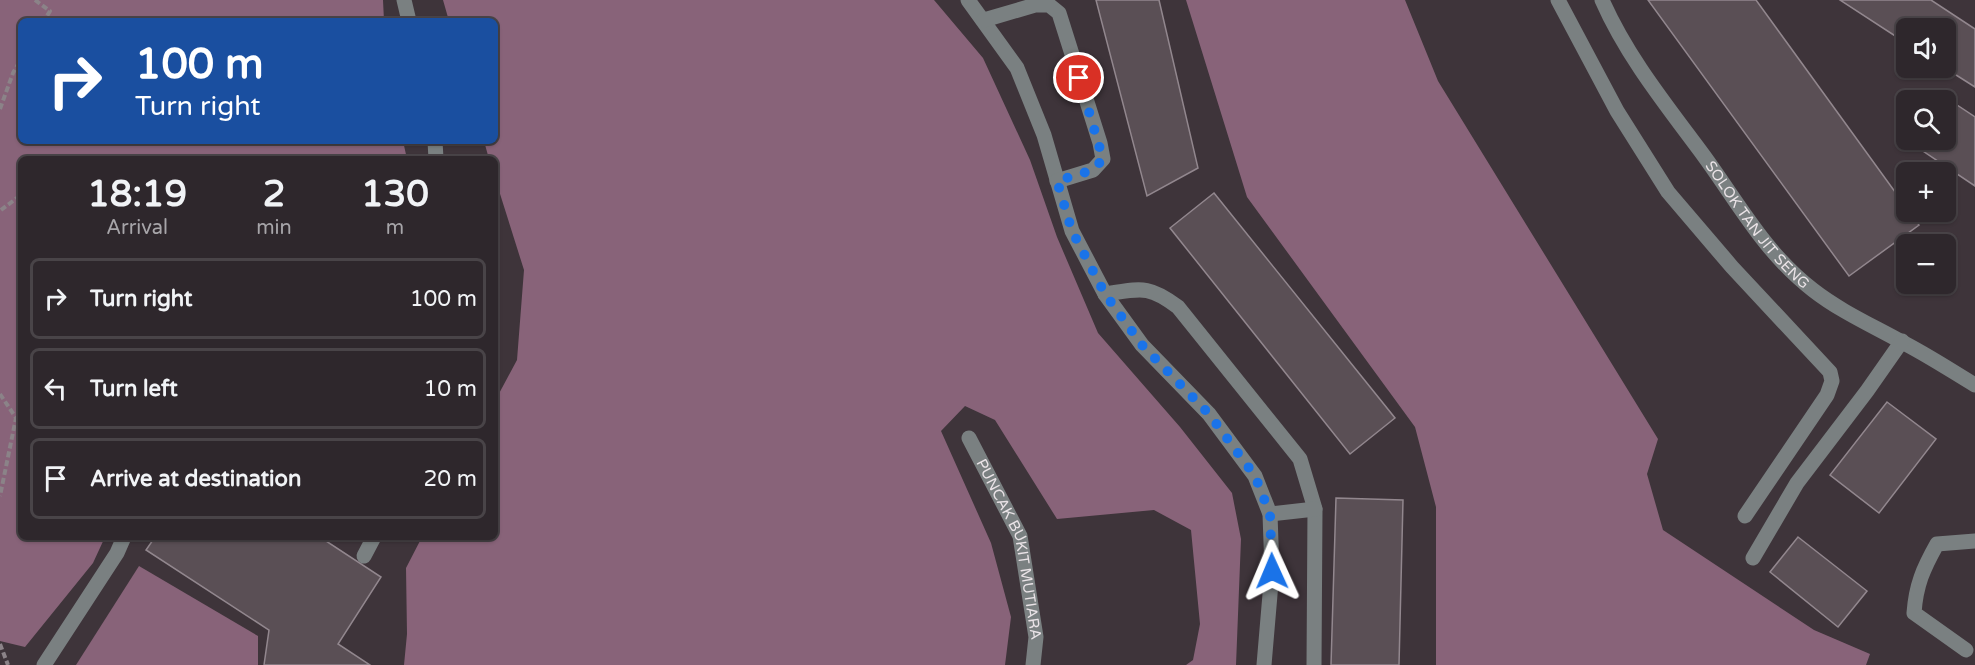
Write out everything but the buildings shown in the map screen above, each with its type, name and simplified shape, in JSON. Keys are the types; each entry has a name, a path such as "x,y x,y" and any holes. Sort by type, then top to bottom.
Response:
{"street":[{"path":"405,0 408,18"},
{"path":"968,0 1017,68 1044,135 1072,231 1105,294 1142,345 1209,414 1255,476 1270,514 1272,571 1264,665"},
{"path":"1558,0 1617,111 1668,192 1732,267 1830,372 1832,381 1827,395 1745,516"},
{"name":"SOLOK TAN JIT SENG","path":"1602,0 1614,28 1655,91 1760,237 1788,270 1843,310 1902,341 1975,385"},
{"path":"984,20 1035,5 1049,5 1059,13 1100,142 1103,159 1093,170 1057,181"},
{"path":"1105,294 1144,288 1162,294 1178,307 1300,459 1315,509 1314,665"},
{"path":"1754,558 1797,483 1902,341"},
{"name":"PUNCAK BUKIT MUTIARA","path":"969,438 1020,536 1036,638 1033,665"},
{"path":"1270,514 1315,509"},
{"path":"44,665 111,562 122,540"},
{"path":"364,556 372,540"},
{"path":"1966,650 1914,613 1916,592 1922,570 1937,544 1975,541"}],"path":[{"path":"35,0 50,11 46,18"},
{"path":"0,109 18,64"},
{"path":"0,212 18,197"},
{"path":"0,205 0,212"},
{"path":"0,394 16,418 0,496"},
{"path":"0,644 8,665"}],"shaded area":[{"path":"0,0 383,0 384,18 18,18 18,144 404,144 406,156 18,156 18,540 104,540 93,563 25,647 0,641"},
{"path":"443,0 934,0 983,58 1030,160 1057,237 1098,333 1180,427 1232,493 1241,539 1236,665 1186,665 1193,660 1200,624 1191,530 1154,510 1057,519 995,420 965,406 941,431 991,543 1011,617 1005,665 404,665 407,634 406,568 420,540 498,540 498,395 517,360 524,270 498,188 498,156 488,156 485,144 498,144 498,18 448,18"},
{"path":"1186,0 1405,0 1438,81 1658,439 1647,474 1663,530 1814,630 1870,654 1866,665 1436,665 1436,507 1415,427 1247,197"},
{"path":"139,566 258,636 258,665 76,665"}],"route":[{"path":"1079,78 1100,142 1103,159 1093,170 1057,181 1072,231 1105,294 1142,345 1209,414 1255,476 1270,514 1272,571"}]}
